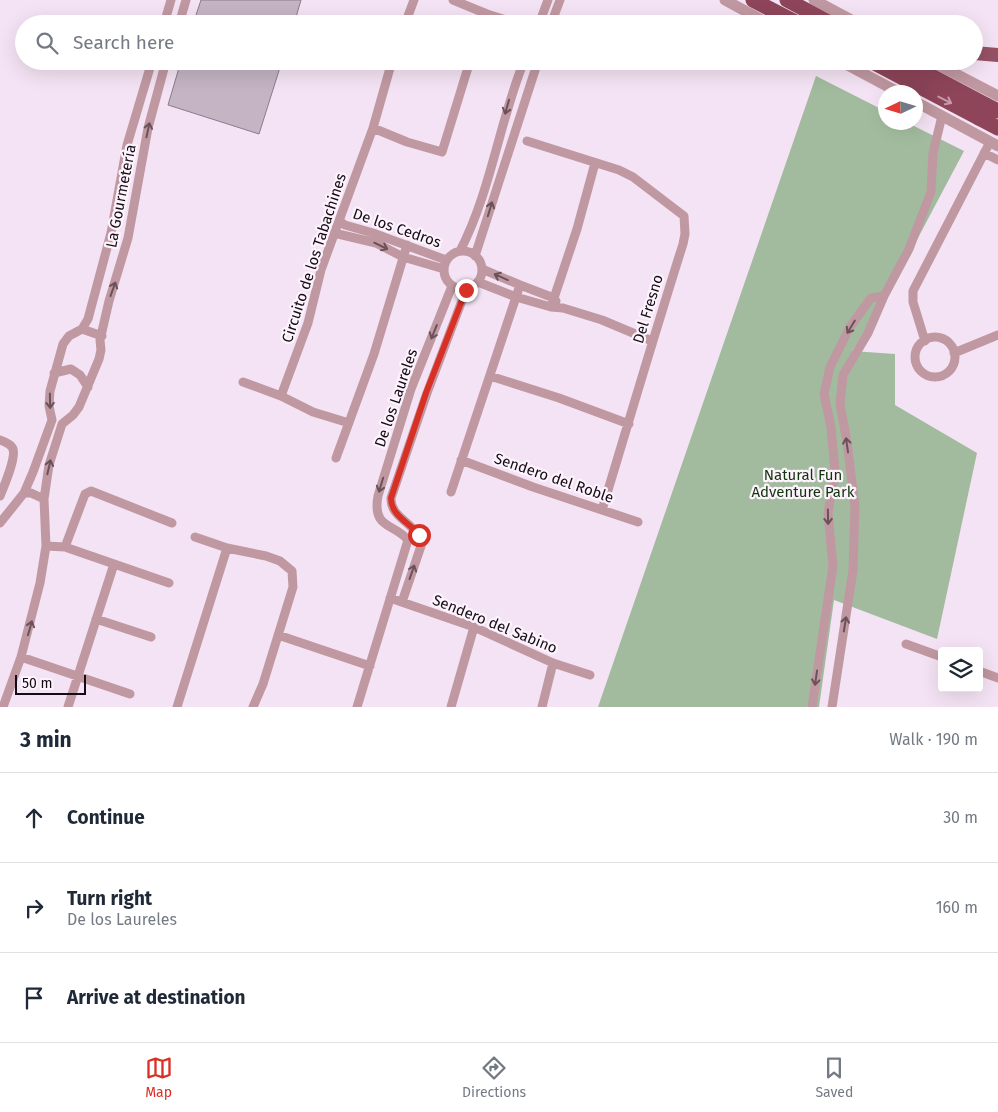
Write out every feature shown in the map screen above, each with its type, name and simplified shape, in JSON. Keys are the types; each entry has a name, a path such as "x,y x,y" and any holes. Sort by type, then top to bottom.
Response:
{"highway":[{"path":"753,0 782,15"},
{"path":"787,0 815,15"},
{"path":"894,70 990,107"},
{"path":"920,70 990,107 998,128"}],"main road":[{"path":"983,54 998,55"}],"street":[{"path":"167,15 171,0"},
{"path":"182,15 186,0"},
{"path":"408,15 414,0"},
{"path":"454,0 490,15"},
{"path":"543,15 548,0"},
{"path":"555,15 560,0"},
{"path":"725,0 752,15"},
{"path":"814,0 842,15"},
{"name":"La Gourmetería","path":"82,329 88,319 103,266 111,234 127,145 149,70"},
{"name":"La Gourmetería","path":"3,707 21,657 37,600 46,546 44,499 49,465 62,424 74,415 79,407 100,359 100,340 109,301 128,238 148,128 164,70"},
{"name":"Circuito de los Tabachines","path":"281,396 308,322 321,270 372,128 389,70"},
{"path":"372,128 407,142 442,152 467,70"},
{"path":"460,251 478,211 512,90 520,70"},
{"path":"476,256 535,70"},
{"path":"857,70 885,85"},
{"path":"949,70 980,86 991,95 994,101 994,116 984,127 970,130 963,127"},
{"path":"980,86 990,107"},
{"path":"512,90 526,95"},
{"path":"923,106 994,144 984,153 913,291 914,302 925,341"},
{"path":"832,707 853,561 855,507 840,404 843,375 868,334 884,296 910,249 931,192 933,153 942,116"},
{"name":"Del Fresno","path":"527,141 619,170 633,177 684,216 685,234 683,244 652,340 629,424 602,510"},
{"path":"984,153 998,160"},
{"path":"552,302 577,229 595,162"},
{"name":"De los Cedros","path":"339,221 345,225 407,245 445,264"},
{"name":"De los Cedros","path":"334,233 376,243 404,257 445,264"},
{"path":"336,458 374,354 407,245"},
{"path":"468,251 476,256 482,269 478,282 466,290 452,286 444,276 445,264 452,254 468,251"},
{"path":"482,269 520,285 563,308 602,320 652,340"},
{"path":"478,282 516,297 552,302"},
{"path":"451,492 520,285"},
{"name":"De los Laureles","path":"390,598 408,540 404,535 388,527 382,521 376,506 411,389 452,286"},
{"name":"De los Laureles","path":"402,602 422,543 414,529 395,514 391,498 426,393 466,290"},
{"path":"812,707 833,566 828,513 835,471 831,427 824,394 830,367 850,328 871,298 884,296"},
{"path":"0,523 24,493 52,420 49,406 50,391 63,344 69,336 82,329 102,336"},
{"path":"954,353 998,336"},
{"path":"931,338 941,339 950,344 954,353 954,364 947,373 937,377 926,375 918,367 916,360 917,349 931,338"},
{"path":"54,374 71,369 80,375 88,387"},
{"path":"490,376 559,398 629,424"},
{"path":"243,382 281,396 313,412 349,423"},
{"path":"0,440 8,443 12,449 13,458 0,496"},
{"name":"Sendero del Roble","path":"461,460 533,487 638,522"},
{"path":"24,493 31,492 44,499"},
{"path":"65,547 85,494 91,492 172,523"},
{"path":"195,537 227,548 266,556 280,561 292,571 293,587 263,684 253,707"},
{"path":"46,546 65,547 169,583"},
{"path":"176,707 227,548"},
{"path":"68,707 114,564"},
{"path":"357,707 390,598"},
{"name":"Sendero del Sabino","path":"390,598 474,627 553,662 590,674"},
{"path":"96,619 151,637"},
{"path":"451,707 474,627"},
{"path":"278,635 370,666"},
{"path":"906,644 938,656"},
{"path":"21,657 130,694"},
{"path":"542,707 553,662"},
{"path":"983,672 998,678"}],"green space":[{"name":"Natural Fun Adventure Park","path":"816,76 878,107 878,130 922,130 964,151 892,287 852,351 895,354 895,405 977,453 937,639 834,600 819,707 598,707"}],"building":[{"path":"201,0 301,0 297,15 196,15"},
{"path":"178,70 279,70 259,134 168,105"}],"route":[{"path":"419,535 405,520 395,514 391,498 403,467 426,393 466,290"}]}
